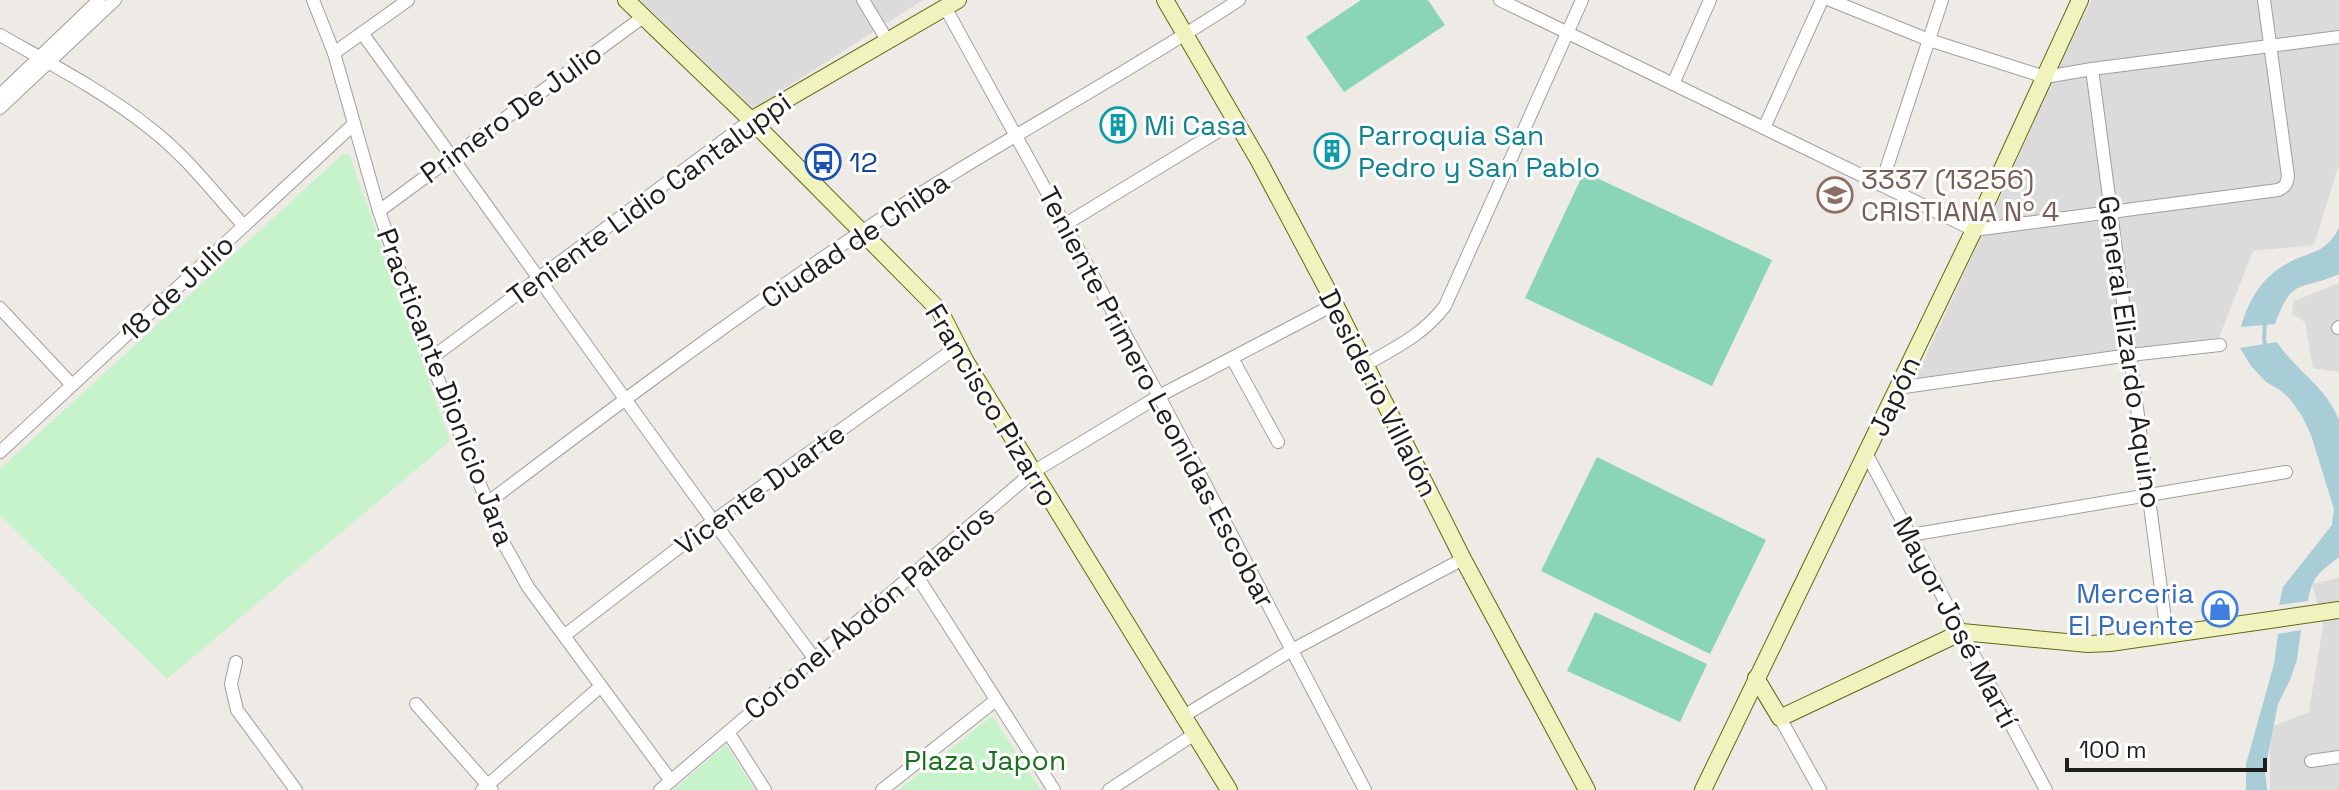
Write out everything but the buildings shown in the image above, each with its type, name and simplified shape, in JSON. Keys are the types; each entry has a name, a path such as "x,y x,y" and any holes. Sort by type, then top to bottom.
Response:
{"street":[{"path":"0,108 99,0"},
{"path":"0,95 115,0"},
{"name":"Practicante Dionicio Jara","path":"313,0 334,53 379,211 430,359 503,542 528,587 671,781"},
{"path":"334,53 408,0"},
{"name":"Francisco Pizarro","path":"626,0 751,120 940,311 957,347 1229,790"},
{"path":"863,0 887,40"},
{"name":"Desiderio Villalón","path":"1165,0 1259,161 1335,304 1463,559 1587,790"},
{"name":"Ciudad de Chiba","path":"487,503 624,400 861,232 1185,36 1239,0"},
{"path":"1500,0 1974,230 2278,190 2287,182 2288,176 2264,0"},
{"path":"1365,365 1420,334 1445,306 1582,0"},
{"path":"1673,84 1710,0"},
{"path":"1764,128 1822,0"},
{"path":"1830,0 1929,40 2045,77 2339,37"},
{"path":"1881,185 1942,0"},
{"name":"Japón","path":"1703,790 1974,230 2080,0"},
{"name":"Teniente Lidio Cantaluppi","path":"430,359 751,120 952,4"},
{"name":"Teniente Primero Leonidas Escobar","path":"952,4 1064,225 1159,396 1365,790"},
{"name":"Primero De Julio","path":"379,211 643,17"},
{"path":"362,33 712,522 814,658"},
{"path":"0,35 118,105 152,130 182,157 244,226"},
{"name":"General Elizardo Aquino","path":"2092,69 2167,634"},
{"path":"1064,225 1235,121"},
{"name":"18 de Julio","path":"0,452 354,124"},
{"name":"Coronel Abdón Palacios","path":"660,790 1033,472 1159,396 1335,304"},
{"path":"0,308 72,385"},
{"path":"1897,388 2220,345"},
{"name":"Vicente Duarte","path":"565,635 712,522 957,347"},
{"path":"1232,358 1278,442"},
{"name":"Mayor José Martí","path":"1866,453 2046,790"},
{"path":"1910,535 2286,472"},
{"path":"1182,717 1292,650 1463,559"},
{"path":"915,573 1054,790"},
{"path":"1780,718 1962,632 2088,644 2110,643 2339,610"},
{"path":"236,662 231,684 237,710 296,790"},
{"path":"1756,678 1820,790"},
{"path":"416,704 487,788 600,687"},
{"path":"882,790 996,700"},
{"path":"728,732 765,790"},
{"path":"1109,790 1193,735"},
{"path":"2311,761 2339,757"}],"shaded area":[{"path":"640,0 923,0 753,109"},
{"path":"2091,0 2339,0 2339,164 2314,245 2253,251 2218,340 1915,379"},
{"path":"2339,283 2339,372 2313,368 2305,322 2292,314 2294,301"},
{"path":"2339,578 2339,790 2270,790 2273,726 2309,712 2323,625 2312,584"}],"green space":[{"path":"1361,0 1428,0 1445,25 1344,92 1306,37"},
{"path":"343,154 349,154 450,441 167,679 0,515 0,469"},
{"path":"1584,172 1772,260 1712,386 1525,298"},
{"path":"1597,457 1766,540 1710,654 1541,571"},
{"path":"1595,612 1707,664 1680,722 1567,671"},
{"name":"Plaza Japon","path":"992,716 1041,790 899,790"},
{"path":"726,745 755,790 673,790"}],"water":[{"path":"2339,228 2339,274 2293,291 2275,324 2241,327 2251,300 2261,285 2292,261 2321,249"},
{"path":"2277,342 2319,388 2339,420 2339,557 2318,575 2308,601 2279,605 2283,587 2332,525 2334,509 2302,416 2290,399 2266,382 2251,366 2240,348"},
{"path":"2301,630 2297,660 2278,704 2265,770 2267,790 2246,790 2246,764 2274,664 2278,634"}],"waterway":[{"path":"2265,322 2266,349"}],"place":[{"name":"Mi Casa","path":"1118,125"},
{"name":"Parroquia San Pedro y San Pablo","path":"1332,151"},
{"name":"12","path":"823,162"},
{"name":"3337 (13256) CRISTIANA Nº 4","path":"1835,195"},
{"name":"Merceria El Puente","path":"2220,609"}]}
